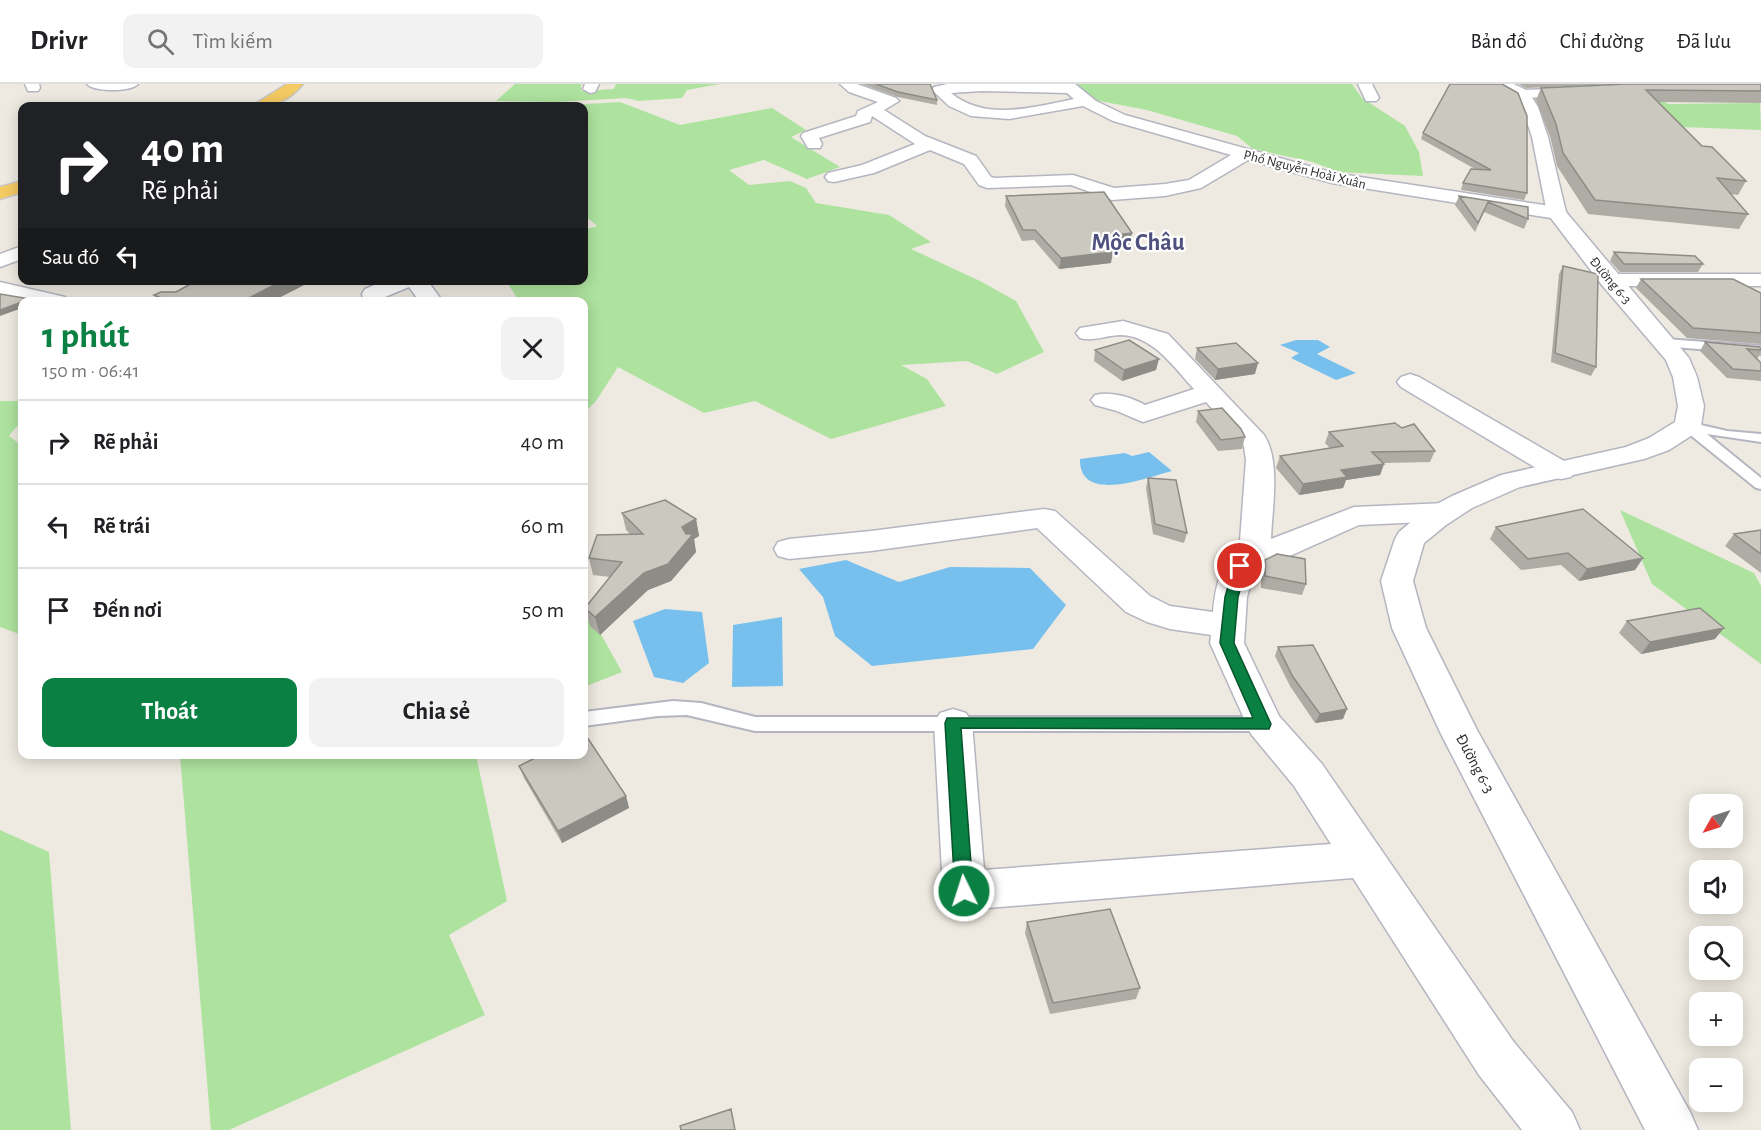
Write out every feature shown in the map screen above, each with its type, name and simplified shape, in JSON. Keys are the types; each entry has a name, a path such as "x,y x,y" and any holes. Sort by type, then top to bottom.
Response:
{"highway":[{"path":"268,102 297,84"},
{"path":"0,193 18,187"}],"street":[{"path":"94,84 130,84"},
{"path":"814,144 809,136 864,119 864,114 892,102 854,89 847,84"},
{"path":"928,84 947,87 1068,87"},
{"path":"1502,84 1523,94 1603,91"},
{"path":"947,87 939,90 942,94 963,107 985,115 1018,113 1086,101"},
{"name":"Phố Nguyễn Hoài Xuân","path":"1068,87 1086,101 1119,118 1332,178 1557,213"},
{"name":"Đường 6-3","path":"1523,94 1540,137 1557,213 1677,358 1685,377 1691,406 1688,426 1659,444 1634,453 1511,481 1462,502 1410,539 1397,582 1408,628 1460,734 1672,1130"},
{"path":"873,110 929,145 970,160 985,181 993,184 1073,180 1112,194 1187,187 1245,154"},
{"path":"1154,149 1172,134"},
{"path":"834,177 868,169 929,145"},
{"path":"0,261 18,254"},
{"path":"1610,279 1761,280"},
{"path":"378,297 419,288"},
{"path":"0,289 35,297"},
{"path":"1088,333 1124,328 1160,339 1251,435 1258,447 1260,460 1254,559"},
{"path":"1410,382 1563,470"},
{"path":"1104,400 1126,405 1143,414 1211,392"},
{"path":"1446,512 1354,516 1240,566 1232,597 1227,643 1264,724 1308,775 1496,1058 1554,1130"},
{"path":"789,549 871,541 1044,518 1138,604 1150,612 1228,625"},
{"path":"953,723 964,891 1365,859"}],"lane":[{"path":"1665,343 1761,350"},
{"path":"1688,426 1727,435 1761,438"},
{"path":"1688,426 1761,485"},
{"path":"588,719 678,708 702,710 736,722 755,724 1264,724"}],"green space":[{"path":"515,84 581,84 581,91 614,89 616,84 720,84 687,90 682,98 639,101 626,98 557,102 496,101"},
{"path":"1077,84 1352,84 1362,98 1405,126 1419,152 1423,176 1338,172 1313,162 1253,149 1237,136 1147,110 1094,100"},
{"path":"1646,91 1668,104 1760,103 1761,130 1656,126 1539,105 1531,96"},
{"path":"620,102 680,125 772,108 806,130 791,137 840,167 807,179 764,160 729,170 749,185 790,181 806,188 816,203 889,215 931,242 911,249 980,281 1016,301 1044,352 997,374 967,361 901,365 927,379 946,406 831,439 755,401 704,413 618,367 596,401 588,409 588,297 516,297 509,285 588,285 588,229 597,226 588,218 588,104"},
{"path":"0,401 18,401 18,425 9,436 18,443 18,634 0,627"},
{"path":"1620,510 1754,573 1761,586 1761,664 1652,584"},
{"path":"588,611 622,672 588,685"},
{"path":"180,759 477,759 507,901 449,935 485,1015 229,1130 211,1130"},
{"path":"0,830 49,852 71,1130 0,1130"}],"water":[{"path":"1296,340 1318,340 1330,347 1317,354 1356,373 1336,380 1291,358 1299,353 1280,345"},
{"path":"1149,452 1172,471 1132,482 1102,485 1091,481 1083,473 1080,459 1125,453 1132,456"},
{"path":"846,560 899,582 950,567 1030,568 1066,605 1033,649 872,666 835,636 823,597 799,569"},
{"path":"665,609 702,612 709,663 683,683 654,677 633,621"},
{"path":"782,617 783,686 732,687 733,625"}],"building":[{"path":"876,84 930,84 937,100 898,92"},
{"path":"1450,84 1502,84 1518,93 1527,116 1527,193 1463,183 1471,169 1491,170 1423,133"},
{"path":"1626,84 1761,84 1761,91 1646,90 1702,146 1712,147 1746,181 1717,178 1748,214 1595,200 1563,153 1556,124 1541,88"},
{"path":"1104,192 1132,233 1098,237 1113,252 1061,258 1035,230 1023,230 1006,196"},
{"path":"1459,196 1528,207 1528,219 1488,202 1478,223"},
{"path":"1614,252 1695,256 1703,264 1624,264"},
{"path":"1563,266 1598,274 1596,367 1555,353"},
{"path":"1641,279 1733,279 1761,293 1761,333 1693,328"},
{"path":"189,285 274,285 251,297 159,297 154,295 161,292 176,292"},
{"path":"0,294 18,297 18,303 0,310"},
{"path":"1129,340 1159,359 1124,370 1095,350"},
{"path":"1705,342 1760,347 1761,350 1747,349 1761,363 1761,371 1733,369"},
{"path":"1236,343 1258,363 1218,369 1197,348"},
{"path":"1222,408 1241,429 1245,437 1221,440 1198,411"},
{"path":"1395,423 1402,428 1414,424 1435,451 1372,452 1384,464 1341,470 1347,477 1303,484 1280,456 1343,446 1329,432"},
{"path":"1148,478 1176,480 1187,533 1155,524"},
{"path":"665,500 696,519 682,527 686,534 693,534 668,564 644,573 595,617 588,611 588,604 622,562 589,558 597,535 643,534 622,513"},
{"path":"1583,509 1643,558 1587,569 1568,553 1528,559 1496,527"},
{"path":"1761,530 1761,554 1734,534"},
{"path":"1277,554 1305,559 1306,584 1265,576 1265,560"},
{"path":"1700,608 1724,628 1650,642 1627,621"},
{"path":"1313,645 1347,709 1320,714 1293,677 1278,647"},
{"path":"588,739 626,796 558,831 519,766 533,759 588,759"},
{"path":"1110,909 1140,988 1053,1003 1027,922"},
{"path":"731,1109 735,1130 681,1130 680,1126"}],"district":[{"name":"Mộc Châu","path":"1138,242"}],"route":[{"path":"964,891 953,723 1264,724 1227,643 1232,597 1240,566"}]}
